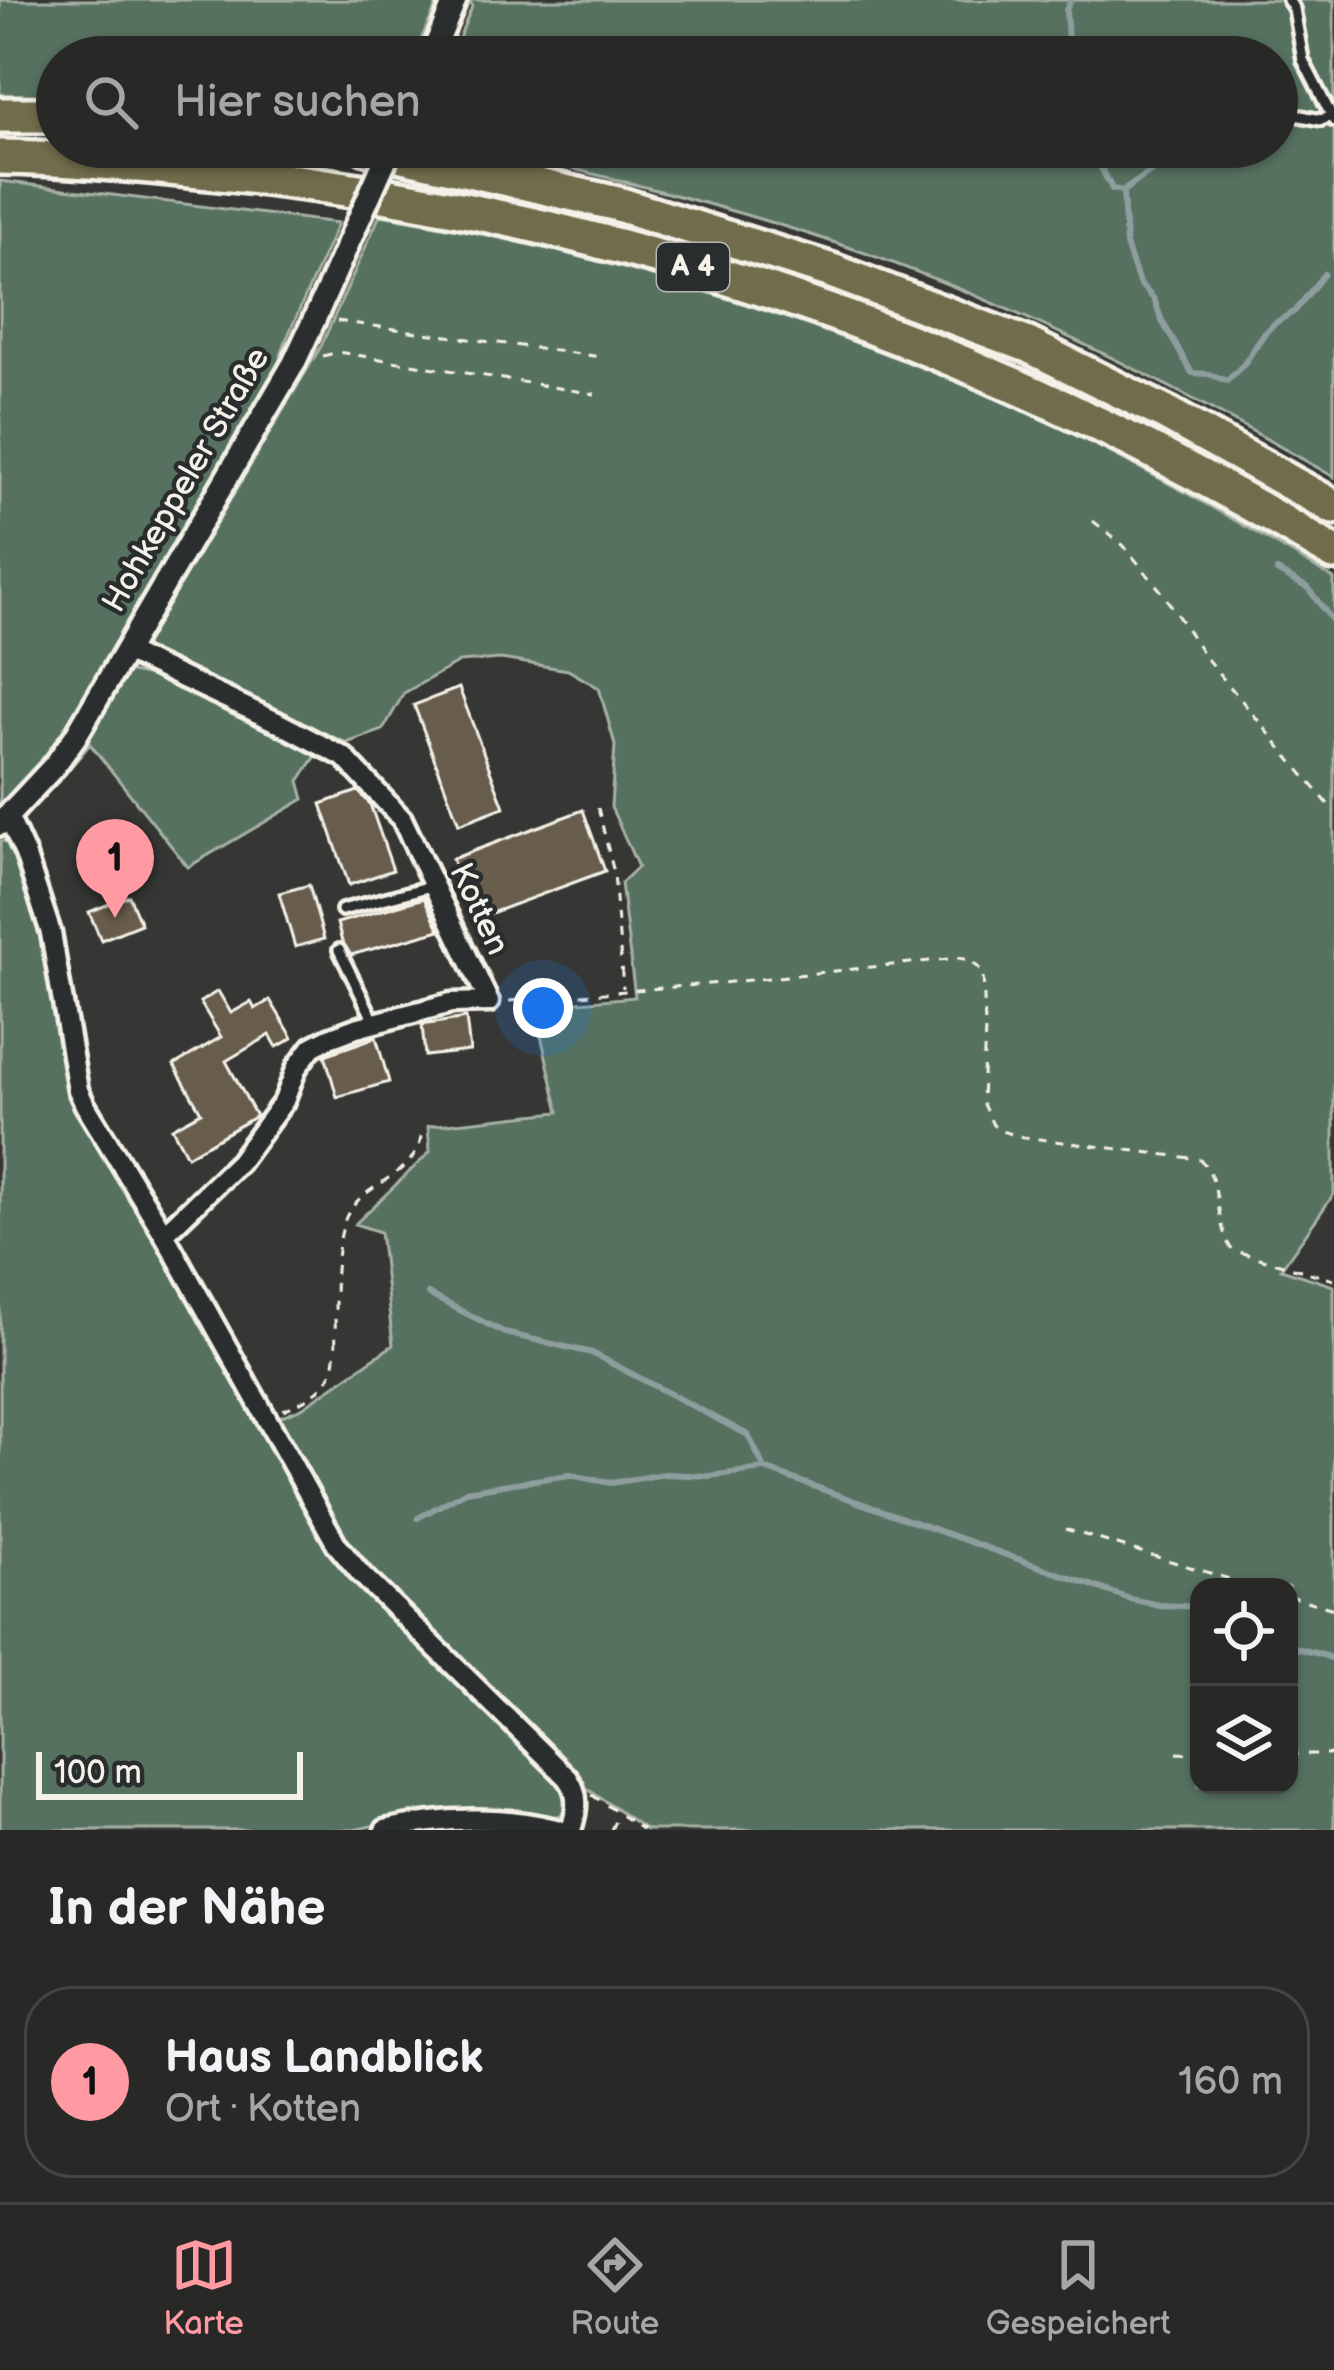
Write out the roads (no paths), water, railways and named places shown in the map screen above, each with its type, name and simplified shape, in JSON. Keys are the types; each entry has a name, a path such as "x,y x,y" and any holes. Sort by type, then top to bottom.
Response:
{"highway":[{"path":"0,115 36,115"},
{"name":"A 4","path":"0,158 36,160"},
{"name":"A 4","path":"169,168 408,198 540,225 648,253 826,310 1013,383 1107,426 1334,553"},
{"name":"A 4","path":"458,168 618,205 829,270 1028,346 1169,415 1334,507"}],"street":[{"path":"440,36 455,0"},
{"name":"Hohkeppeler Straße","path":"4,820 65,751 294,363 382,168"},
{"name":"Kotten","path":"125,651 344,757 402,819 490,1002 451,1003 375,1023 312,1047 297,1067 284,1100 239,1162 164,1234"},
{"path":"4,820 31,870 51,933 78,1090 337,1545 574,1787 577,1800 571,1830"},
{"path":"385,1830 489,1820 560,1830"}],"lane":[{"path":"1288,0 1294,9 1303,60 1333,118 1298,115"},
{"path":"342,910 435,885"},
{"path":"339,950 375,1023"}],"waterway":[{"path":"1068,36 1066,10 1071,0"},
{"path":"1101,168 1112,189 1123,191 1126,245 1139,283 1154,299 1192,373 1227,381 1264,334 1295,311 1324,274"},
{"path":"1123,191 1156,168"},
{"path":"1277,571 1308,588 1334,623"},
{"path":"428,1294 505,1333 592,1353 748,1435 765,1469 1130,1599 1190,1607"},
{"path":"418,1518 466,1491 570,1475 611,1483 665,1474 709,1476 764,1469"},
{"path":"1298,1648 1334,1660"}],"place":[{"name":"Haus Landblick","path":"115,918"}]}
